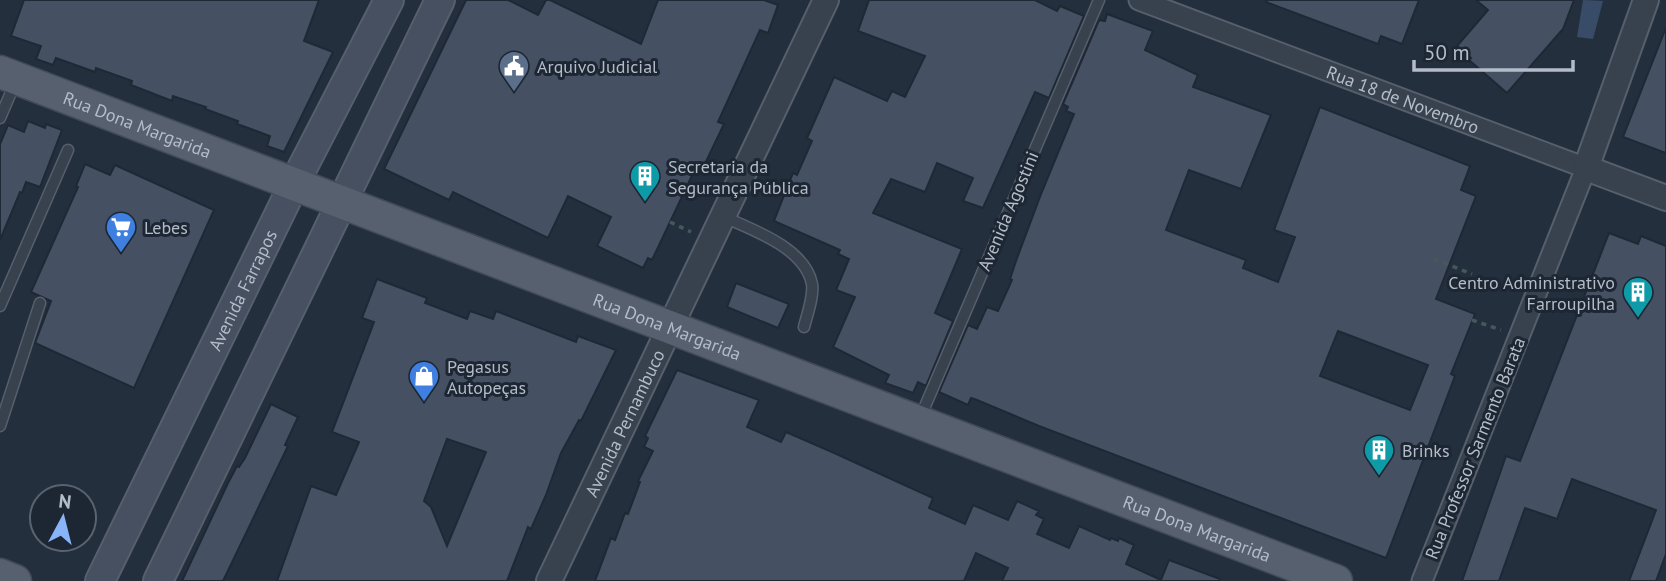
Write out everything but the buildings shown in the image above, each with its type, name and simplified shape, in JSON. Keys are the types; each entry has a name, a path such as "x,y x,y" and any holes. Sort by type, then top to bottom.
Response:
{"main road":[{"name":"Avenida Farrapos","path":"100,581 294,184 389,0"},
{"path":"159,581 440,0"},
{"name":"Rua Dona Margarida","path":"9,75 1336,581"},
{"path":"0,575 15,581"}],"street":[{"name":"Avenida Pernambuco","path":"550,581 827,0"},
{"name":"Rua 18 de Novembro","path":"1139,0 1666,198"},
{"name":"Rua Professor Sarmento Barata","path":"1422,581 1586,168 1646,0"}],"lane":[{"name":"Avenida Agostini","path":"918,422 1099,0"},
{"path":"0,118 9,75"},
{"path":"0,306 68,150"},
{"path":"724,216 786,247 803,267 812,285 804,327"},
{"path":"0,426 40,303"}],"path":[{"path":"1434,259 1472,274"},
{"path":"1472,320 1519,337"}],"water":[{"path":"1583,0 1603,1 1593,39 1577,37"}],"place":[{"name":"Arquivo Judicial","path":"514,93"},
{"name":"Secretaria da Segurança Pública","path":"645,203"},
{"name":"Lebes","path":"121,254"},
{"name":"Centro Administrativo Farroupilha","path":"1638,319"},
{"name":"Pegasus Autopeças","path":"424,403"},
{"name":"Brinks","path":"1379,477"}]}
